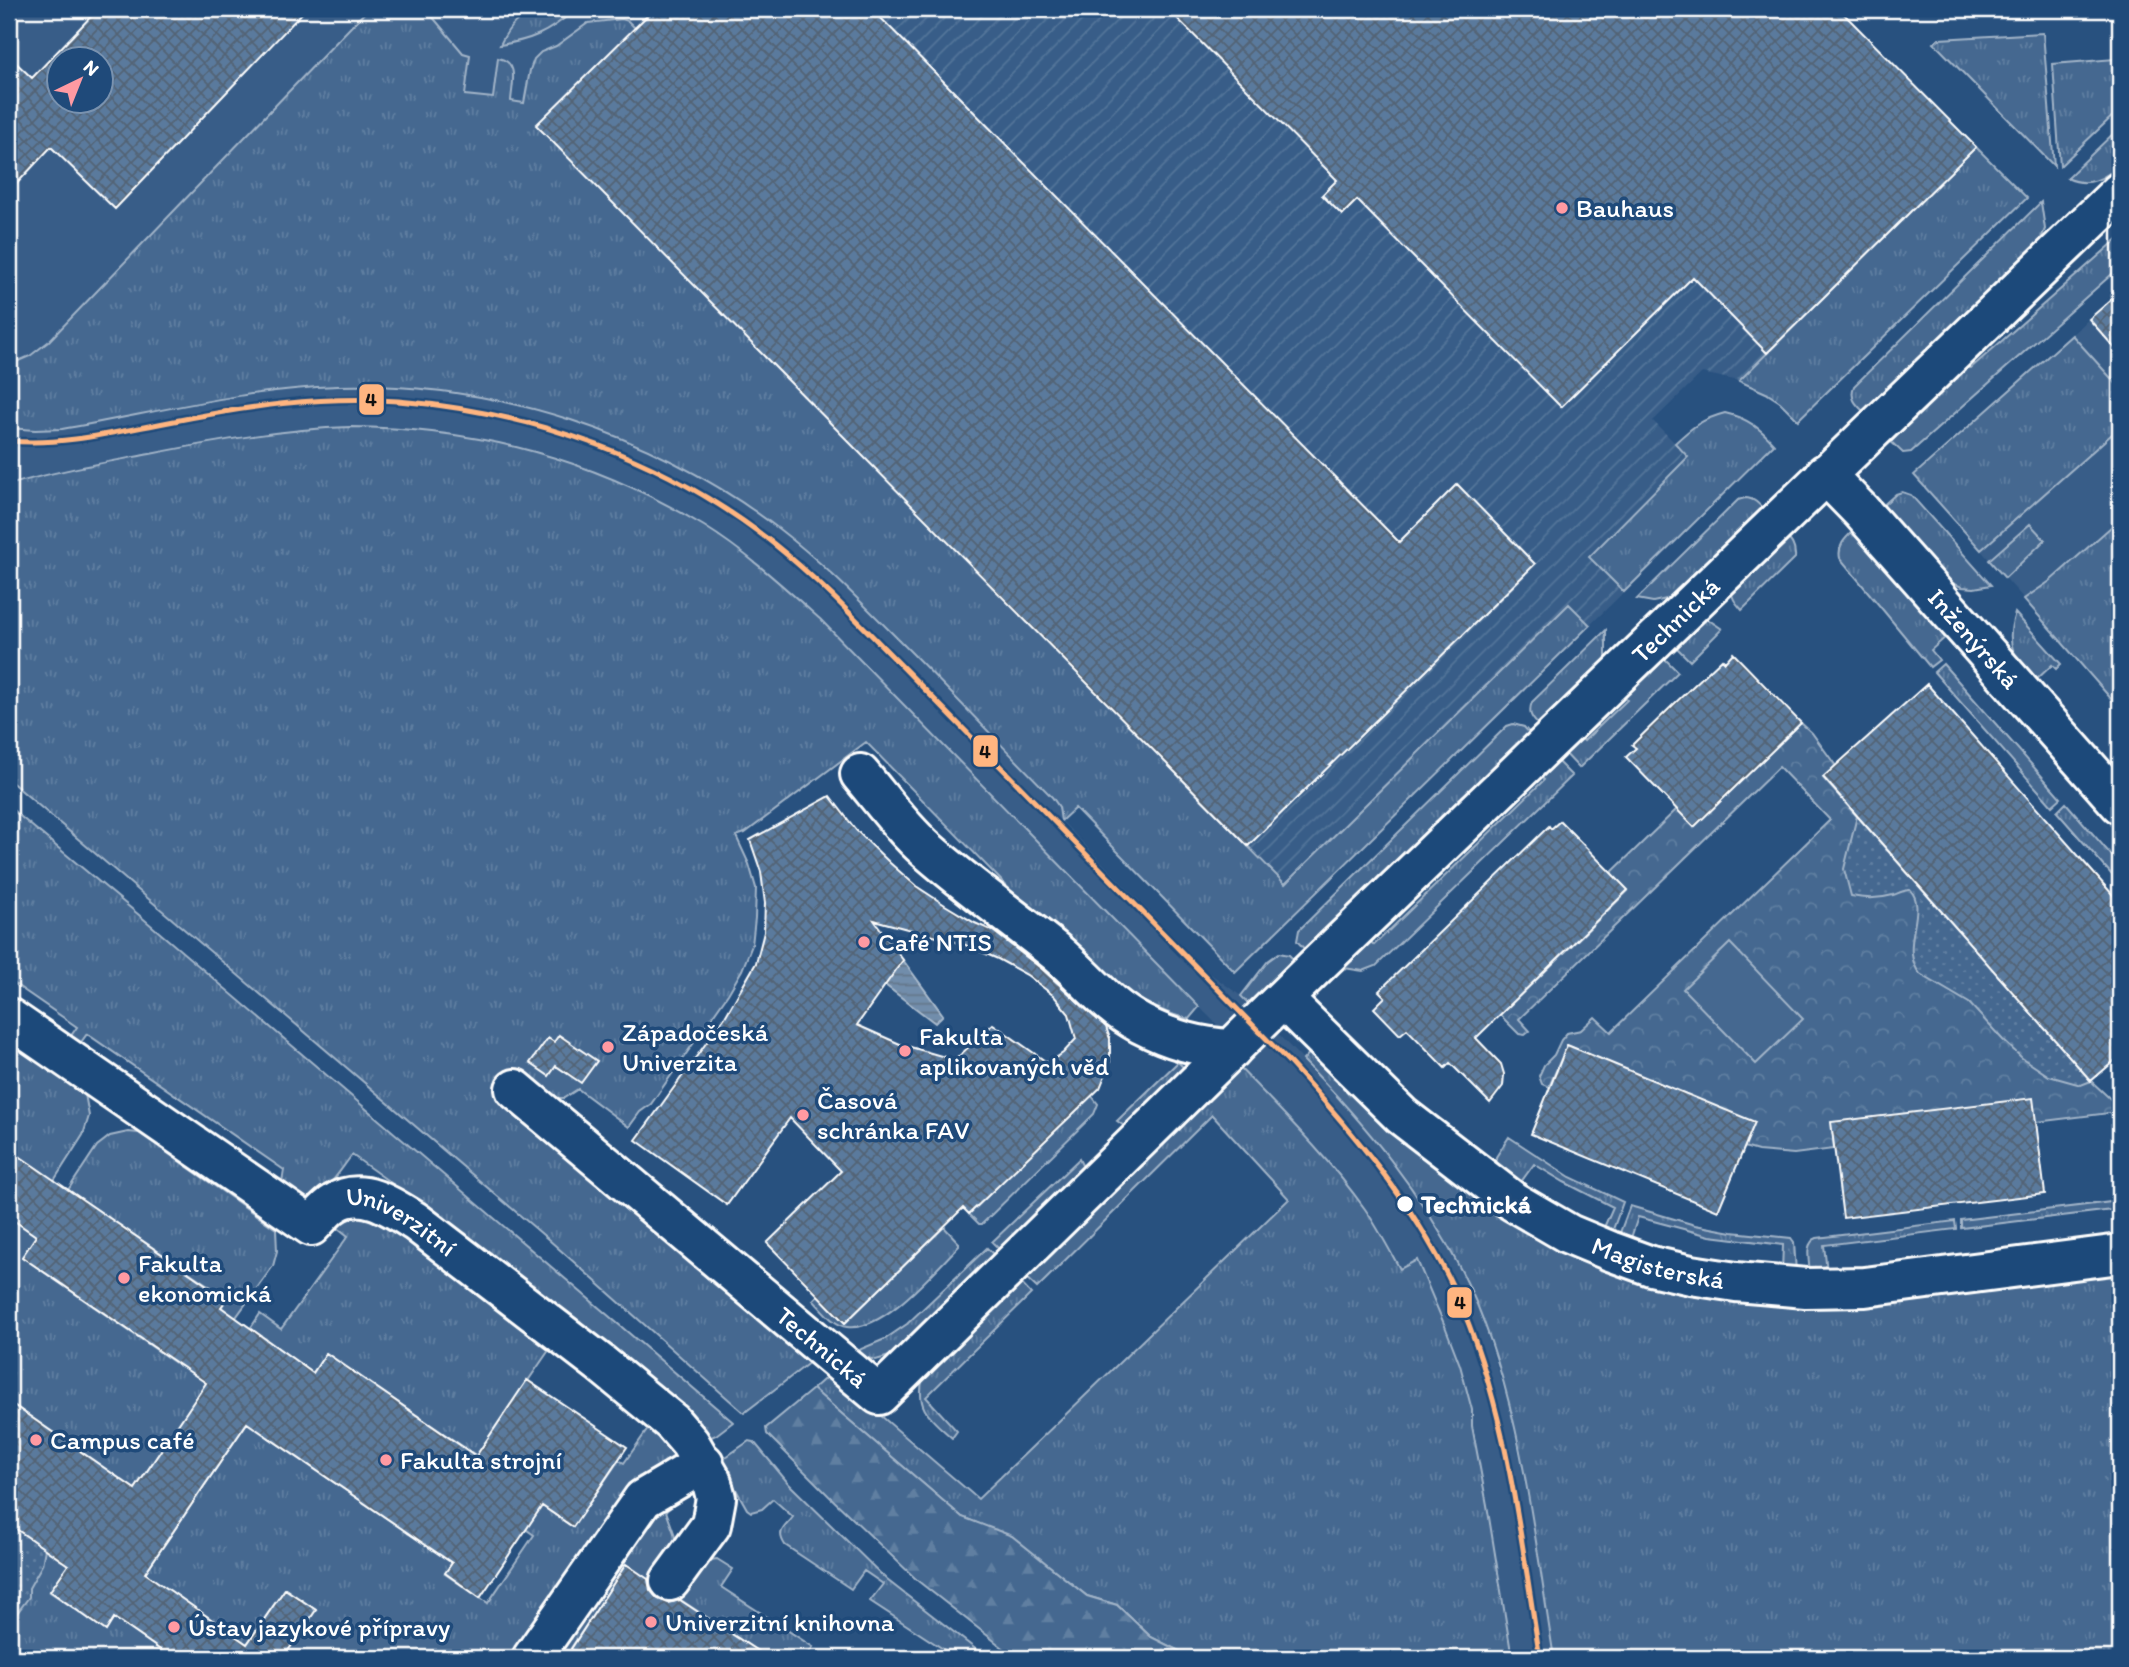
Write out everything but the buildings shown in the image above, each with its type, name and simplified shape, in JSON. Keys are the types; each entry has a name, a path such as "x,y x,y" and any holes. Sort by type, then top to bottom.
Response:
{"street":[{"name":"Technická","path":"515,1089 879,1395 1283,999 2120,192"},
{"name":"Inženýrská","path":"1825,474 1861,511 2120,804"},
{"path":"860,775 926,849 1059,955 1117,1009 1175,1040 1232,1049"},
{"name":"Magisterská","path":"1283,999 1402,1116 1514,1202 1569,1234 1651,1266 1736,1282 1807,1288 1865,1287 2120,1254"},
{"name":"Univerzitní","path":"9,1018 311,1226 334,1203 346,1197 362,1196 387,1204 416,1222 600,1363 672,1422 704,1463 712,1479 716,1498 711,1525 670,1581"},
{"path":"532,1658 643,1499 704,1463"}],"shaded area":[{"path":"9,9 600,9 525,103 465,95 9,413"},
{"path":"600,9 1168,9 1337,181 1323,195 1342,215 1357,200 1561,407 1693,277 1767,353 1739,381 1702,373 1653,421 1688,456 1589,557 1624,592 1590,625 1569,605 1286,884 1170,767 589,26"},
{"path":"2120,289 2120,519 2050,581 2024,599 1914,475"},
{"path":"337,386 452,392 556,414 664,457 744,504 779,529 850,591 1052,797 1059,807 1062,821 1208,972 1253,1008 1225,1033 820,619 772,576 705,527 613,479 555,456 460,435 387,427 350,427 285,431 192,446 95,464 9,485 9,460 12,456 9,453 9,428 62,429 257,393"},
{"path":"903,960 943,1015 935,1023 885,985"},
{"path":"1276,1032 1383,1148 1411,1187 1463,1273 1483,1321 1510,1410 1533,1526 1554,1658 1512,1658 1472,1426 1472,1410 1460,1365 1418,1261 1401,1269 1351,1191 1310,1140 1240,1067"}],"green space":[{"path":"368,9 426,9 463,53 470,55 465,95 493,98 498,58 505,60 512,69 511,101 524,103 530,70 534,59 541,52 556,46 588,23 622,19 628,21 1170,767 1285,884 1569,604 1590,625 1235,972 1075,808 1061,821 1059,807 1052,797 897,638 810,555 731,495 680,466 626,441 571,420 514,404 456,393 397,387 303,388 234,397 62,429 9,428 9,365 30,356 48,342"},
{"path":"538,9 572,12 539,34 500,45 515,22"},
{"path":"2043,33 2054,166 1934,43 1939,39"},
{"path":"2115,59 2120,109 2060,166 2053,64"},
{"path":"2120,127 2120,164 2108,174 2089,182 2067,178"},
{"path":"1976,147 2027,198 1798,420 1780,402 1739,381"},
{"path":"2041,202 2045,229 2038,246 1865,413 1853,398 1854,386"},
{"path":"2120,237 2120,267 1911,452 1903,453 1887,438 1959,365 1971,368"},
{"path":"2072,335 2120,388 2120,427 1981,550 1914,475"},
{"path":"1725,413 1752,424 1774,444 1624,592 1589,557 1688,457 1675,443 1698,424"},
{"path":"350,427 444,433 534,452 578,465 620,482 720,536 820,619 1199,1007 1189,1019 1157,1008 1111,982 1070,951 866,742 745,833 736,836 756,888 752,945 728,994 651,1104 640,1112 629,1127 578,1089 564,1098 551,1098 814,1359 744,1413 549,1240 9,780 9,485 79,468 225,440 300,430"},
{"path":"1902,492 1911,495 1991,585 1962,587 1943,579 1881,507"},
{"path":"1738,500 1754,500 1765,511 1671,598 1653,602 1637,599"},
{"path":"2120,519 2120,709 2024,599 2050,581"},
{"path":"2030,524 2045,540 2005,578 1989,560"},
{"path":"1856,528 1947,636 1931,650 1939,660 1930,667 1840,558 1841,545"},
{"path":"1784,534 1792,544 1795,558 1742,610 1733,598 1731,588"},
{"path":"2015,613 2061,664 2056,669 2052,665 2035,681 2013,650 2011,634"},
{"path":"1706,618 1722,629 1690,661 1672,643 1695,620"},
{"path":"1606,630 1606,657 1599,671 1541,728 1531,714 1532,702"},
{"path":"1660,654 1678,672 1579,768 1561,749 1577,734 1584,741 1627,700 1620,692"},
{"path":"1943,664 2061,798 2052,806 1934,672"},
{"path":"1801,723 1812,733 1836,766 1823,778 2091,1081 2117,1105 2118,1112 2036,1122 1832,1122 1834,1149 1794,1154 1744,1147 1660,1084 1567,1045 1549,1087 1542,1084 1539,1076 1544,1065 1554,1055 1567,1033 1581,1030 1595,1017 1611,1032 1830,820 1779,767 1519,1019 1530,1031 1525,1035 1519,1034 1500,1015 1628,891 1611,873 1677,809 1694,826"},
{"path":"1513,724 1524,727 1532,736 1308,953 1297,941 1299,930 1507,726"},
{"path":"1553,757 1572,776 1376,966 1363,971 1338,967 1367,938 1374,945 1544,780 1537,772"},
{"path":"2066,803 2120,865 2120,884 2057,812"},
{"path":"9,807 733,1422 709,1438 415,1200 352,1155 332,1181 315,1196 307,1200 285,1193 282,1182 284,1170 87,1034 74,1052 64,1046 77,1027 9,980"},
{"path":"1857,816 2091,1081 2081,1085 2049,1076 2022,1058 1969,1003 1920,974 1912,952 1916,907 1910,890 1877,898 1851,896 1844,869"},
{"path":"1730,943 1803,1019 1756,1064 1683,989"},
{"path":"1279,953 1289,955 1298,964 1253,1008 1241,996 1268,961"},
{"path":"9,1034 73,1078 85,1094 89,1116 83,1135 37,1207 27,1195 42,1172 9,1149"},
{"path":"1313,1049 1651,1280 2120,1266 2120,1658 1554,1658 1522,1461 1498,1362 1481,1315 1446,1242 1410,1186 1349,1109 1303,1060"},
{"path":"1178,1062 1187,1071 1127,1128 1117,1121"},
{"path":"1236,1064 1303,1134 1350,1189 1365,1209 1400,1269 1417,1260 1460,1365 1472,1410 1472,1426 1512,1658 1193,1658 1151,1637 1117,1605 1087,1596 1012,1537 962,1517 813,1389 831,1373 978,1499 1289,1199 1212,1115 1037,1288 1022,1274"},
{"path":"1091,1095 1098,1104 1094,1114 979,1224 969,1214"},
{"path":"128,1132 139,1133 276,1229 277,1251 273,1266 226,1331 212,1321 227,1298 68,1190 97,1146 110,1136"},
{"path":"1509,1137 1570,1177 1623,1202 1611,1235 1602,1232 1613,1207 1534,1164 1518,1186 1498,1170 1496,1157"},
{"path":"1079,1159 1084,1169 1002,1252 992,1242"},
{"path":"2120,1201 2120,1209 1961,1228 1961,1220"},
{"path":"358,1205 379,1212 406,1229 554,1343 474,1459 573,1527 619,1460 624,1463 653,1422 671,1439 672,1464 634,1489 519,1658 283,1658 316,1610 285,1589 247,1644 170,1591 161,1602 137,1585 253,1414 248,1410 255,1400 282,1419 269,1438 452,1563 445,1574 488,1603 534,1535 494,1507 506,1490 468,1463 474,1454 326,1354 298,1394 287,1386 301,1365 250,1329 260,1314 281,1329 348,1236 328,1220 344,1209"},
{"path":"1630,1206 1695,1225 1791,1238 1794,1242 1796,1272 1782,1272 1783,1245 1710,1236 1638,1217 1631,1238 1627,1241 1618,1238"},
{"path":"9,1217 36,1236 22,1257 180,1366 215,1371 99,1542 118,1478 9,1402"},
{"path":"1955,1221 1956,1229 1824,1245 1827,1272 1810,1272 1809,1248 1817,1238"},
{"path":"944,1227 959,1246 908,1298 877,1320 861,1326 842,1326 813,1300 818,1295 845,1323"},
{"path":"987,1248 996,1257 893,1355 876,1360 855,1355 907,1324"},
{"path":"1017,1279 1031,1294 926,1397 957,1431 952,1438 926,1412 921,1397 923,1377"},
{"path":"813,1389 962,1517 1012,1536 1087,1596 1117,1605 1151,1637 1193,1658 1016,1658 918,1581 767,1434 766,1428"},
{"path":"749,1441 754,1442 789,1484 887,1580 987,1658 957,1658 870,1601 883,1584 864,1571 851,1589 785,1545 781,1533 793,1517 773,1499 762,1509 751,1512 747,1509 720,1461"},
{"path":"695,1489 666,1511 676,1546 654,1583 626,1565 571,1648 585,1658 549,1658 649,1504"},
{"path":"9,1524 62,1561 71,1561 50,1592 106,1630 114,1618 172,1658 9,1658"},
{"path":"9,1524 45,1549 42,1565 29,1588 29,1597 17,1613 9,1615"},
{"path":"717,1559 733,1569 721,1587 813,1647 805,1658 768,1658 672,1594 704,1561"}],"transit line":[{"name":"4","path":"9,441 69,440 226,412 311,401 398,401 449,407 549,429 644,464 733,514 774,544 859,622 1290,1063 1337,1116 1402,1199 1439,1259 1455,1291 1487,1379 1510,1471 1540,1658"}],"place":[{"name":"Bauhaus","path":"1562,208"},
{"name":"Café NTIS","path":"864,942"},
{"name":"Západočeská Univerzita","path":"608,1047"},
{"name":"Fakulta aplikovaných věd","path":"905,1051"},
{"name":"Časová schránka FAV","path":"803,1115"},
{"name":"Technická","path":"1405,1204"},
{"name":"Fakulta ekonomická","path":"124,1278"},
{"name":"Campus café","path":"36,1440"},
{"name":"Fakulta strojní","path":"386,1460"},
{"name":"Univerzitní knihovna","path":"651,1622"},
{"name":"Ústav jazykové přípravy","path":"174,1627"}]}
